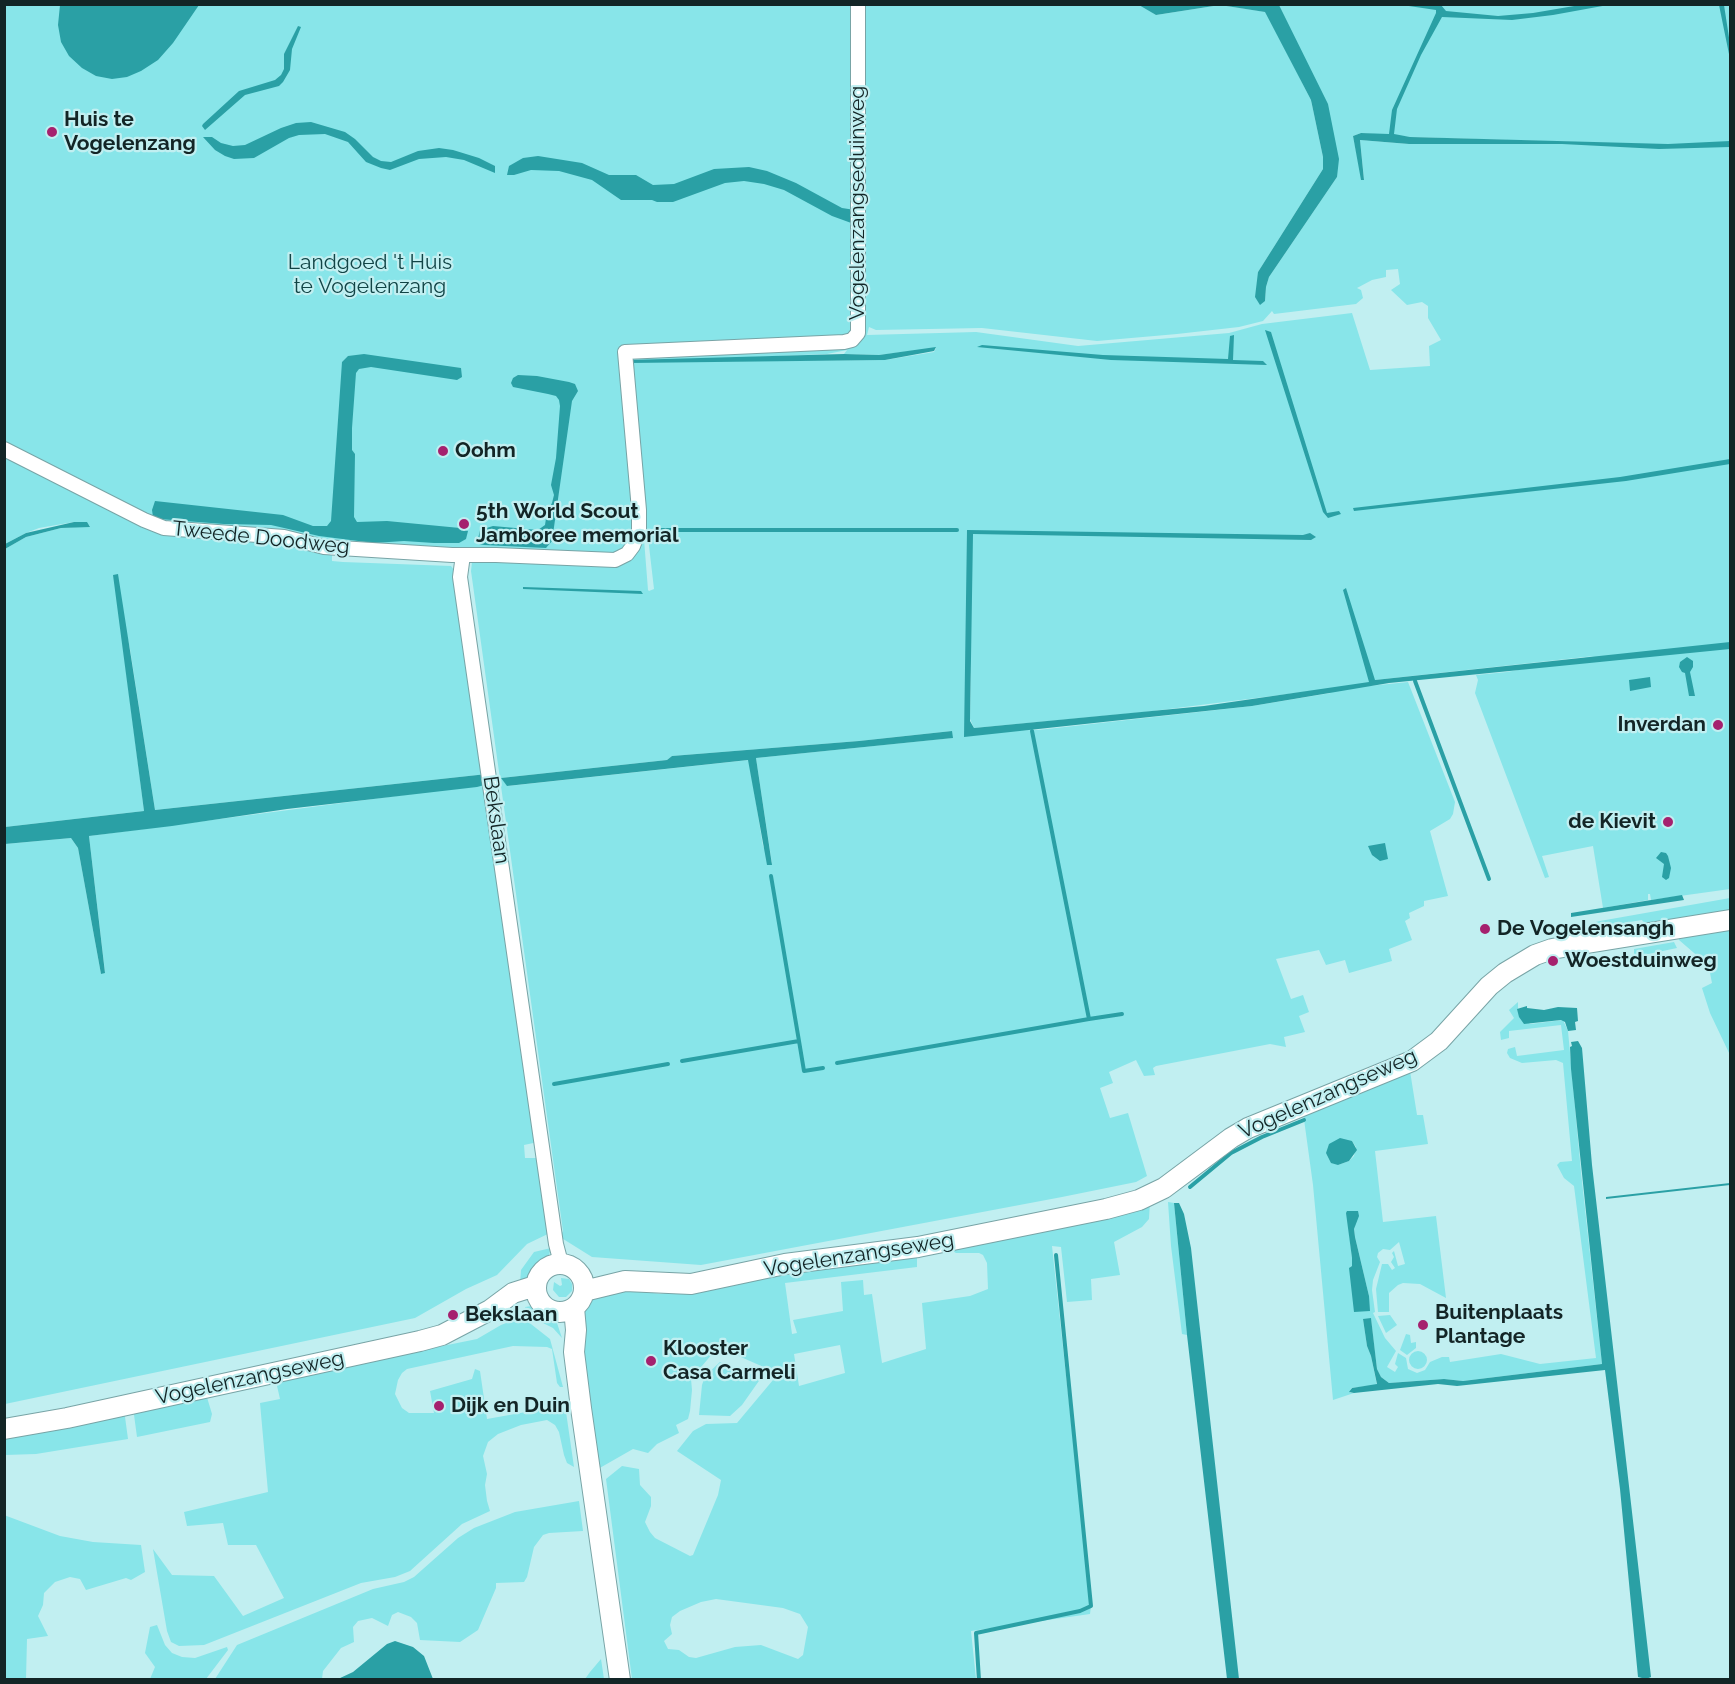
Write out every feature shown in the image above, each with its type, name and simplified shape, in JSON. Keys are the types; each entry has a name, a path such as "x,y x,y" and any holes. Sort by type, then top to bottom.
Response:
{"main road":[{"name":"Vogelenzangseweg","path":"583,1284 609,1275 625,1281 691,1284 785,1264 926,1245 1085,1214 1139,1200 1164,1188 1231,1137 1248,1128 1412,1061 1439,1041 1489,986 1510,969 1535,955 1581,944 1731,920"},
{"path":"561,1263 575,1268 583,1284 582,1299 566,1310 545,1307 537,1293 539,1276 546,1268 561,1263"},
{"name":"Vogelenzangseweg","path":"4,1429 78,1416 420,1341 442,1335 490,1310 513,1293 537,1293"},
{"path":"566,1310 568,1341 574,1352 620,1680"}],"street":[{"name":"Vogelenzangseduinweg","path":"463,555 615,560 627,554 639,530 639,510 625,352 843,342 852,340 858,333 858,4"},
{"name":"Tweede Doodweg","path":"4,449 164,528 284,537 324,547 463,555"},
{"name":"Bekslaan","path":"463,555 460,577 556,1244 561,1263"}],"green space":[{"name":"Landgoed 't Huis te Vogelenzang","path":"1139,4 1156,15 1220,5 1266,12 1311,100 1323,157 1323,169 1258,272 1265,301 1269,277 1337,177 1279,5 1730,5 1730,889 1651,900 1648,894 1648,900 1603,908 1593,846 1542,856 1549,877 1545,878 1475,693 1478,680 1476,675 1507,672 1594,656 1375,680 1369,686 1408,682 1455,802 1450,819 1430,831 1448,896 1424,901 1424,906 1409,913 1410,918 1405,921 1412,940 1389,949 1392,961 1349,973 1345,960 1326,965 1319,950 1276,959 1291,999 1303,995 1309,1012 1299,1016 1305,1032 1284,1037 1286,1047 1270,1044 1156,1066 1153,1068 1155,1075 1144,1076 1136,1060 1109,1072 1113,1083 1100,1088 1110,1118 1128,1113 1147,1176 1136,1182 1062,1197 701,1265 592,1257 560,1237 563,1231 471,571 472,562 476,560 165,523 5,446 4,5","holes":["1361,133 1410,137 1640,144 1409,144 1360,140 1364,179 1362,180 1353,136","1398,269 1400,284 1391,290 1407,305 1422,302 1428,306 1428,318 1441,340 1429,346 1430,366 1370,370 1352,313 1262,324 1229,333 1078,346 976,332 867,335 869,327 876,330 982,328 1097,341 1177,334 1239,327 1263,321 1272,311 1274,314 1356,304 1363,298 1361,290 1357,288 1372,280 1386,277 1386,270","936,348 934,352 885,360 627,362 827,354 847,350 844,354 879,355","635,425 654,589 648,590","968,561 970,719 974,728 1145,712 1320,690 1331,693 1252,706 1038,730 964,731 966,727","952,731 952,738 756,758 772,864 763,846 749,760 508,786 501,778 667,760 672,756 859,741"]},
{"path":"4,452 143,523 332,550 332,561 451,566 454,570 487,774 155,810 130,649 114,575 144,811 5,827 5,549 26,537 61,528 90,526 74,522 39,528 5,544"},
{"path":"488,784 538,1142 524,1145 525,1158 541,1158 552,1232 527,1244 497,1275 466,1289 415,1318 5,1404 5,844 71,838 78,848 101,974 105,972 89,836"},
{"path":"1730,898 1730,912 1678,921 1644,923 1642,920 1617,924 1617,927 1577,938 1575,934 1591,923"},
{"path":"1730,929 1730,1055 1710,1013 1702,988 1712,983 1710,973 1701,959 1679,940 1678,935"},
{"path":"1674,942 1677,948 1634,957 1634,949"},
{"path":"1518,1002 1518,1009 1530,1024 1563,1020 1568,1031 1602,1364 1463,1381 1444,1379 1389,1383 1381,1377 1377,1369 1371,1319 1363,1319 1377,1385 1351,1388 1350,1393 1354,1393 1333,1400 1313,1185 1303,1112 1410,1071 1417,1115 1423,1115 1428,1144 1375,1151 1383,1222 1436,1216 1446,1298 1420,1284 1403,1283 1389,1293 1389,1312 1378,1312 1376,1289 1382,1264 1388,1264 1392,1270 1395,1268 1391,1262 1394,1251 1398,1266 1405,1264 1399,1242 1390,1250 1383,1249 1378,1253 1377,1257 1380,1262 1372,1290 1375,1312 1373,1313 1385,1338 1396,1351 1387,1367 1395,1372 1398,1367 1395,1364 1398,1353 1406,1358 1408,1369 1417,1373 1425,1370 1430,1362 1442,1357 1449,1357 1450,1362 1501,1354 1540,1364 1596,1358 1574,1186 1564,1178 1557,1165 1560,1162 1572,1161 1563,1063 1556,1060 1522,1063 1510,1058 1507,1053 1508,1049 1515,1047 1517,1056 1564,1050 1561,1025 1509,1031 1509,1038 1501,1040 1500,1032 1514,1018 1509,1010","holes":["1352,1141 1356,1147 1354,1156 1349,1161 1338,1165","1347,1211 1356,1220 1355,1237 1369,1296 1350,1267 1353,1266"]},
{"path":"1150,1201 1149,1219 1142,1227 1114,1242 1120,1275 1091,1279 1092,1300 1067,1302 1061,1247 1052,1246 1091,1606 1090,1614 971,1631 976,1679 632,1679 606,1479 622,1466 639,1469 640,1485 651,1497 651,1506 645,1522 650,1532 655,1538 690,1556 693,1555 718,1495 721,1480 677,1451 693,1431 706,1424 737,1423 773,1380 775,1372 718,1347 691,1379 690,1411 688,1419 676,1425 679,1433 657,1444 648,1453 633,1449 598,1469 581,1359 582,1312 593,1296 613,1288 661,1294 917,1255 917,1267 785,1283 792,1334 797,1333 793,1320 843,1311 841,1282 863,1280 864,1295 872,1294 882,1363 926,1349 922,1303 970,1296 988,1289 987,1263 983,1255 956,1253 951,1250","holes":["840,1345 845,1373 799,1386 794,1354","716,1599 783,1608 800,1614 808,1627 803,1655 798,1659 761,1645 735,1647 696,1658 689,1657 679,1650 668,1649 664,1641 672,1634 670,1625 672,1617 701,1602"]},
{"path":"1168,1202 1174,1203 1187,1335 1182,1334"},
{"path":"551,1248 549,1255 530,1281 520,1283 521,1270 534,1252"},
{"path":"561,1278 569,1279 572,1284 572,1291 566,1297 559,1297 553,1290 554,1282 562,1285"},
{"path":"532,1306 553,1318 562,1338 553,1328 529,1316 525,1307"},
{"path":"1390,1315 1397,1325 1386,1333 1378,1316"},
{"path":"522,1317 550,1339 563,1387 557,1383 552,1349 513,1346 407,1369 398,1380 395,1394 402,1408 409,1413 434,1413 430,1391 472,1379 475,1369 480,1371 487,1419 565,1405 574,1467 567,1463 555,1425 547,1420 521,1425 498,1434 488,1442 483,1456 490,1511 462,1524 410,1571 395,1577 361,1583 204,1645 179,1646 171,1642 167,1631 153,1549 172,1575 214,1576 243,1616 284,1598 256,1545 228,1545 223,1523 187,1526 184,1512 268,1492 260,1403 280,1399 275,1377 300,1375 477,1339 501,1325"},
{"path":"1406,1334 1410,1335 1411,1343 1416,1342 1416,1348 1407,1355 1400,1350"},
{"path":"1418,1351 1426,1356 1427,1360 1422,1368 1418,1369 1410,1364 1409,1360 1414,1352"},
{"path":"720,1362 761,1378 742,1405 730,1416 699,1415 705,1376"},
{"path":"206,1394 212,1414 210,1422 137,1437 132,1400"},
{"path":"123,1402 128,1439 36,1454 5,1455 5,1426"},
{"path":"579,1501 583,1531 543,1535 534,1547 524,1582 496,1583 478,1630 460,1642 420,1640 417,1623 411,1617 398,1612 392,1615 388,1626 372,1618 358,1621 353,1627 354,1642 341,1648 323,1671 322,1679 215,1679 237,1645 373,1589 404,1582 414,1577 458,1538 474,1528 515,1512"},
{"path":"4,1515 60,1536 93,1542 141,1545 145,1572 131,1580 126,1578 86,1590 80,1579 70,1577 55,1582 44,1593 43,1605 38,1616 48,1636 27,1639 26,1679 5,1679"},
{"path":"157,1625 165,1645 172,1653 182,1657 195,1658 227,1647 228,1650 206,1679 150,1679 155,1667 145,1653 150,1627"},
{"path":"601,1659 604,1679 585,1679 590,1672"}],"shaded area":[{"path":"60,4 199,5 173,43 158,60 127,77 112,79 96,76 82,68 69,56 61,42 58,25"},
{"path":"1139,5 1220,5 1156,15"},
{"path":"1220,5 1279,5 1328,104 1339,159 1337,177 1269,277 1265,301 1260,305 1255,297 1258,272 1323,169 1323,157 1311,100 1265,12"},
{"path":"1402,5 1441,5 1446,11 1498,16 1580,5 1608,5 1512,20 1442,17 1421,55 1397,109 1394,134 1410,137 1668,144 1730,141 1730,147 1659,149 1562,144 1409,144 1360,140 1364,180 1361,180 1353,136 1361,133 1389,134 1392,110 1436,13 1436,10"},
{"path":"1719,5 1724,5 1730,59"},
{"path":"298,26 301,27 292,49 290,70 283,82 279,86 245,95 205,130 203,124 239,91 275,80 281,75 284,69 284,54"},
{"path":"311,122 345,132 373,157 381,161 391,162 418,151 439,148 479,158 495,166 495,173 464,160 446,157 419,159 390,170 381,168 366,162 348,142 325,134 299,135 289,138 254,158 234,159 215,150 203,137 212,137 221,143 233,146 245,145 281,128 296,123"},
{"path":"538,156 582,163 609,175 636,175 653,185 674,184 714,169 749,167 767,171 796,183 842,208 855,210 854,224 832,216 784,190 744,181 725,183 673,202 657,202 621,200 592,180 559,171 531,170 507,175 509,166 523,158"},
{"path":"1265,330 1271,332 1327,513 1339,511 1341,514 1328,518 1323,512"},
{"path":"1234,335 1233,360 1263,361 1267,365 1111,360 977,347 982,345 1103,355 1228,359 1230,336"},
{"path":"936,347 934,351 885,360 629,363 629,360 879,355"},
{"path":"364,354 461,368 462,377 457,380 371,367 359,369 356,373 352,428 352,450 355,454 354,517 357,522 387,521 460,528 468,531 466,539 459,543 404,541 374,543 319,536 271,525 224,524 153,517 152,510 155,501 283,515 313,526 327,526 331,521 342,362 348,356"},
{"path":"518,375 569,382 575,384 578,391 572,401 552,541 546,548 484,545 479,544 478,539 480,530 493,526 538,530 545,525 547,512 554,495 551,485 556,458 559,400 556,396 513,387 511,383 513,378"},
{"path":"1730,459 1730,464 1626,481 1354,511 1353,508 1620,477"},
{"path":"74,522 87,522 90,527 61,528 26,537 5,549 5,544 26,533"},
{"path":"967,530 1303,535 1310,533 1316,537 1311,540 973,534 970,721 974,728 1204,706 1369,682 1343,590 1346,588 1375,680 1730,642 1730,649 1389,683 1252,706 964,737"},
{"path":"118,574 155,810 487,774 488,784 89,836 105,973 101,974 78,848 71,838 5,844 5,827 144,811 113,575"},
{"path":"523,587 641,591 643,594 523,589"},
{"path":"1687,657 1693,661 1690,672 1695,696 1689,696 1685,673 1679,667 1680,662"},
{"path":"1650,677 1651,687 1630,691 1629,680"},
{"path":"952,731 953,738 756,758 772,865 767,865 748,760 507,786 501,778 667,760 672,756"},
{"path":"1385,843 1388,859 1380,861 1372,855 1368,846"},
{"path":"1661,852 1668,856 1671,868 1669,878 1666,880 1662,877 1664,864 1656,858"},
{"path":"1682,895 1684,900 1571,917 1571,913"},
{"path":"1527,1006 1527,1008 1544,1010 1558,1007 1577,1008 1576,1030 1568,1031 1565,1022 1561,1020 1524,1024 1517,1009"},
{"path":"1578,1041 1582,1048 1592,1165 1651,1677 1646,1679 1638,1677 1620,1489 1605,1370 1457,1386 1438,1384 1349,1392 1352,1388 1377,1384 1363,1319 1371,1318 1377,1369 1381,1377 1389,1383 1444,1379 1463,1381 1602,1364 1571,1069 1571,1042"},
{"path":"1340,1138 1352,1141 1357,1150 1349,1161 1338,1165 1331,1163 1326,1153 1329,1144"},
{"path":"1730,1183 1730,1185 1606,1199 1606,1197"},
{"path":"1174,1203 1179,1203 1184,1214 1191,1248 1239,1679 1227,1679"},
{"path":"1347,1211 1358,1211 1359,1216 1354,1229 1369,1296 1370,1311 1354,1312 1349,1268 1352,1266 1352,1258"},
{"path":"395,1641 413,1647 424,1656 433,1679 338,1679 353,1672 387,1644"}],"waterway":[{"path":"661,530 957,530"},
{"path":"1415,681 1489,879"},
{"path":"837,1063 1089,1019 1032,731"},
{"path":"771,876 799,1041"},
{"path":"1089,1019 1122,1014"},
{"path":"682,1061 799,1041 804,1071 823,1068"},
{"path":"554,1084 668,1064"},
{"path":"1190,1187 1231,1153 1262,1137 1304,1120"},
{"path":"979,1680 976,1633 1080,1611 1091,1606 1056,1255"}],"place":[{"name":"Huis te Vogelenzang","path":"52,132"},
{"name":"Oohm","path":"443,451"},
{"name":"5th World Scout Jamboree memorial","path":"464,524"},
{"name":"Inverdan","path":"1718,725"},
{"name":"de Kievit","path":"1668,822"},
{"name":"De Vogelensangh","path":"1485,929"},
{"name":"Woestduinweg","path":"1553,961"},
{"name":"Bekslaan","path":"453,1315"},
{"name":"Buitenplaats Plantage","path":"1423,1325"},
{"name":"Klooster Casa Carmeli","path":"651,1361"},
{"name":"Dijk en Duin","path":"439,1406"}]}
